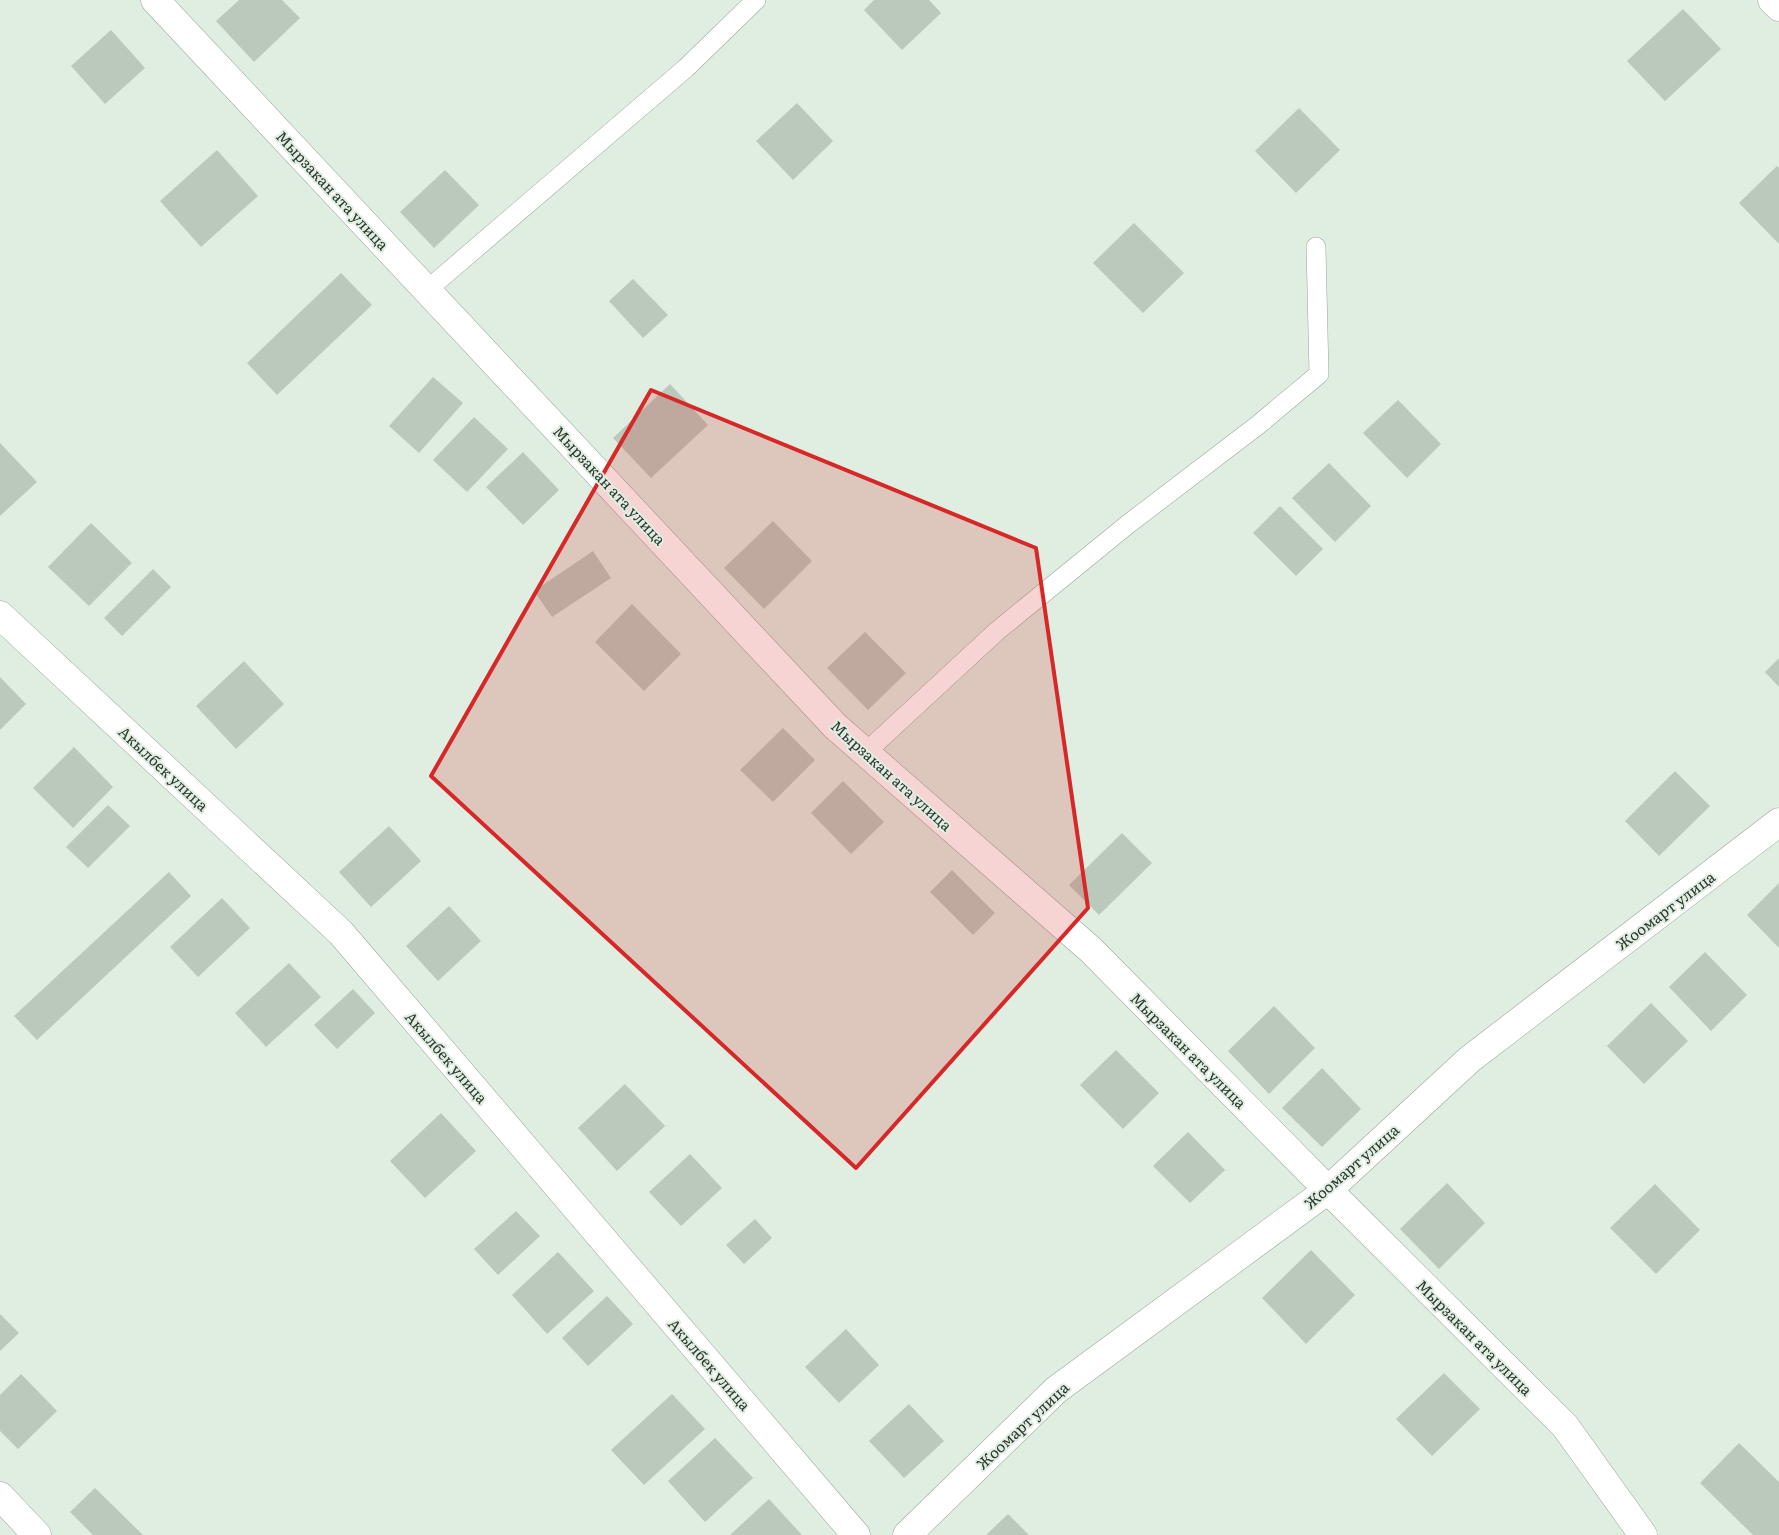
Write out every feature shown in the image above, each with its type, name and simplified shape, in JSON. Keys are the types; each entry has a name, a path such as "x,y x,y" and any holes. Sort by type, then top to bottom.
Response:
{"street":[{"name":"Мырзакан ата улица","path":"155,0 828,719 1091,950 1564,1426 1643,1535"},
{"path":"1772,0 1779,7"},
{"name":"Акылбек улица","path":"0,614 341,933 856,1535"},
{"name":"Жоомарт улица","path":"907,1535 1056,1390 1328,1190 1470,1059 1779,822"},
{"path":"0,1496 37,1535"}],"lane":[{"path":"427,290 686,68 756,0"},
{"path":"865,753 997,631 1127,525 1258,426 1318,374 1316,247"}],"highlighted area":[{"path":"651,390 1036,548 1088,908 856,1168 431,776"}],"building":[{"path":"239,0 282,0 300,18 254,62 216,21"},
{"path":"874,0 929,0 941,13 902,50 864,10"},
{"path":"1683,9 1721,49 1665,101 1627,61"},
{"path":"111,30 145,68 105,104 71,66"},
{"path":"797,103 833,141 793,180 756,141"},
{"path":"1299,108 1340,150 1296,193 1255,151"},
{"path":"217,150 258,196 201,247 160,201"},
{"path":"1777,166 1779,168 1779,244 1739,203"},
{"path":"445,170 479,205 434,248 400,212"},
{"path":"1134,223 1184,273 1143,313 1093,263"},
{"path":"341,273 372,305 277,395 247,363"},
{"path":"633,279 668,315 643,338 609,301"},
{"path":"433,377 463,403 419,453 389,426"},
{"path":"670,384 708,425 651,478 613,438"},
{"path":"1398,400 1441,444 1407,478 1363,433"},
{"path":"474,417 508,449 467,492 433,460"},
{"path":"0,443 37,482 0,516"},
{"path":"523,452 559,490 523,525 486,487"},
{"path":"1329,463 1371,506 1335,542 1292,498"},
{"path":"1280,506 1323,549 1296,576 1253,533"},
{"path":"773,521 812,561 764,609 724,568"},
{"path":"91,523 132,563 89,606 48,567"},
{"path":"593,551 611,578 552,617 534,591"},
{"path":"153,569 171,587 122,636 104,618"},
{"path":"632,604 681,654 644,691 595,642"},
{"path":"865,632 906,673 868,710 827,668"},
{"path":"1779,658 1779,687 1765,672"},
{"path":"244,661 284,704 236,749 196,706"},
{"path":"0,677 26,704 0,730"},
{"path":"783,728 815,760 773,802 740,770"},
{"path":"74,747 113,787 73,828 33,788"},
{"path":"1675,771 1710,806 1659,856 1625,821"},
{"path":"843,781 884,822 851,854 811,813"},
{"path":"108,805 130,826 88,868 66,847"},
{"path":"389,826 421,861 371,907 339,872"},
{"path":"1122,833 1152,863 1099,915 1069,885"},
{"path":"952,870 995,913 973,935 930,892"},
{"path":"169,872 191,896 37,1040 14,1016"},
{"path":"1779,883 1779,948 1747,915"},
{"path":"222,898 250,928 198,977 170,947"},
{"path":"449,906 481,941 438,981 406,946"},
{"path":"1705,952 1747,995 1711,1031 1669,987"},
{"path":"289,963 321,997 266,1047 235,1013"},
{"path":"353,989 375,1013 337,1049 314,1025"},
{"path":"1651,1003 1688,1041 1644,1084 1607,1046"},
{"path":"1274,1006 1315,1048 1269,1094 1228,1051"},
{"path":"1116,1050 1159,1093 1123,1129 1080,1085"},
{"path":"1322,1068 1361,1109 1322,1147 1282,1108"},
{"path":"625,1084 665,1126 617,1171 578,1128"},
{"path":"441,1113 476,1151 425,1198 390,1161"},
{"path":"1188,1132 1225,1170 1190,1203 1153,1166"},
{"path":"690,1154 722,1188 681,1226 649,1192"},
{"path":"1447,1183 1485,1223 1439,1269 1400,1229"},
{"path":"1655,1184 1700,1230 1656,1274 1610,1228"},
{"path":"516,1211 540,1236 498,1275 474,1249"},
{"path":"755,1219 772,1238 744,1264 726,1245"},
{"path":"1311,1250 1355,1295 1306,1344 1262,1298"},
{"path":"558,1252 594,1291 547,1334 512,1295"},
{"path":"607,1296 633,1324 588,1366 562,1338"},
{"path":"0,1314 19,1333 0,1351"},
{"path":"846,1329 879,1365 839,1403 805,1367"},
{"path":"1444,1373 1480,1409 1432,1456 1396,1419"},
{"path":"21,1374 57,1411 18,1449 0,1431 0,1395"},
{"path":"672,1394 705,1429 644,1485 611,1450"},
{"path":"909,1404 944,1441 904,1478 869,1441"},
{"path":"715,1438 753,1478 705,1522 668,1481"},
{"path":"1739,1443 1779,1482 1779,1535 1753,1535 1700,1483"},
{"path":"95,1488 143,1535 93,1535 70,1512"},
{"path":"769,1499 802,1535 730,1535"},
{"path":"1008,1514 1029,1535 986,1535"}]}
